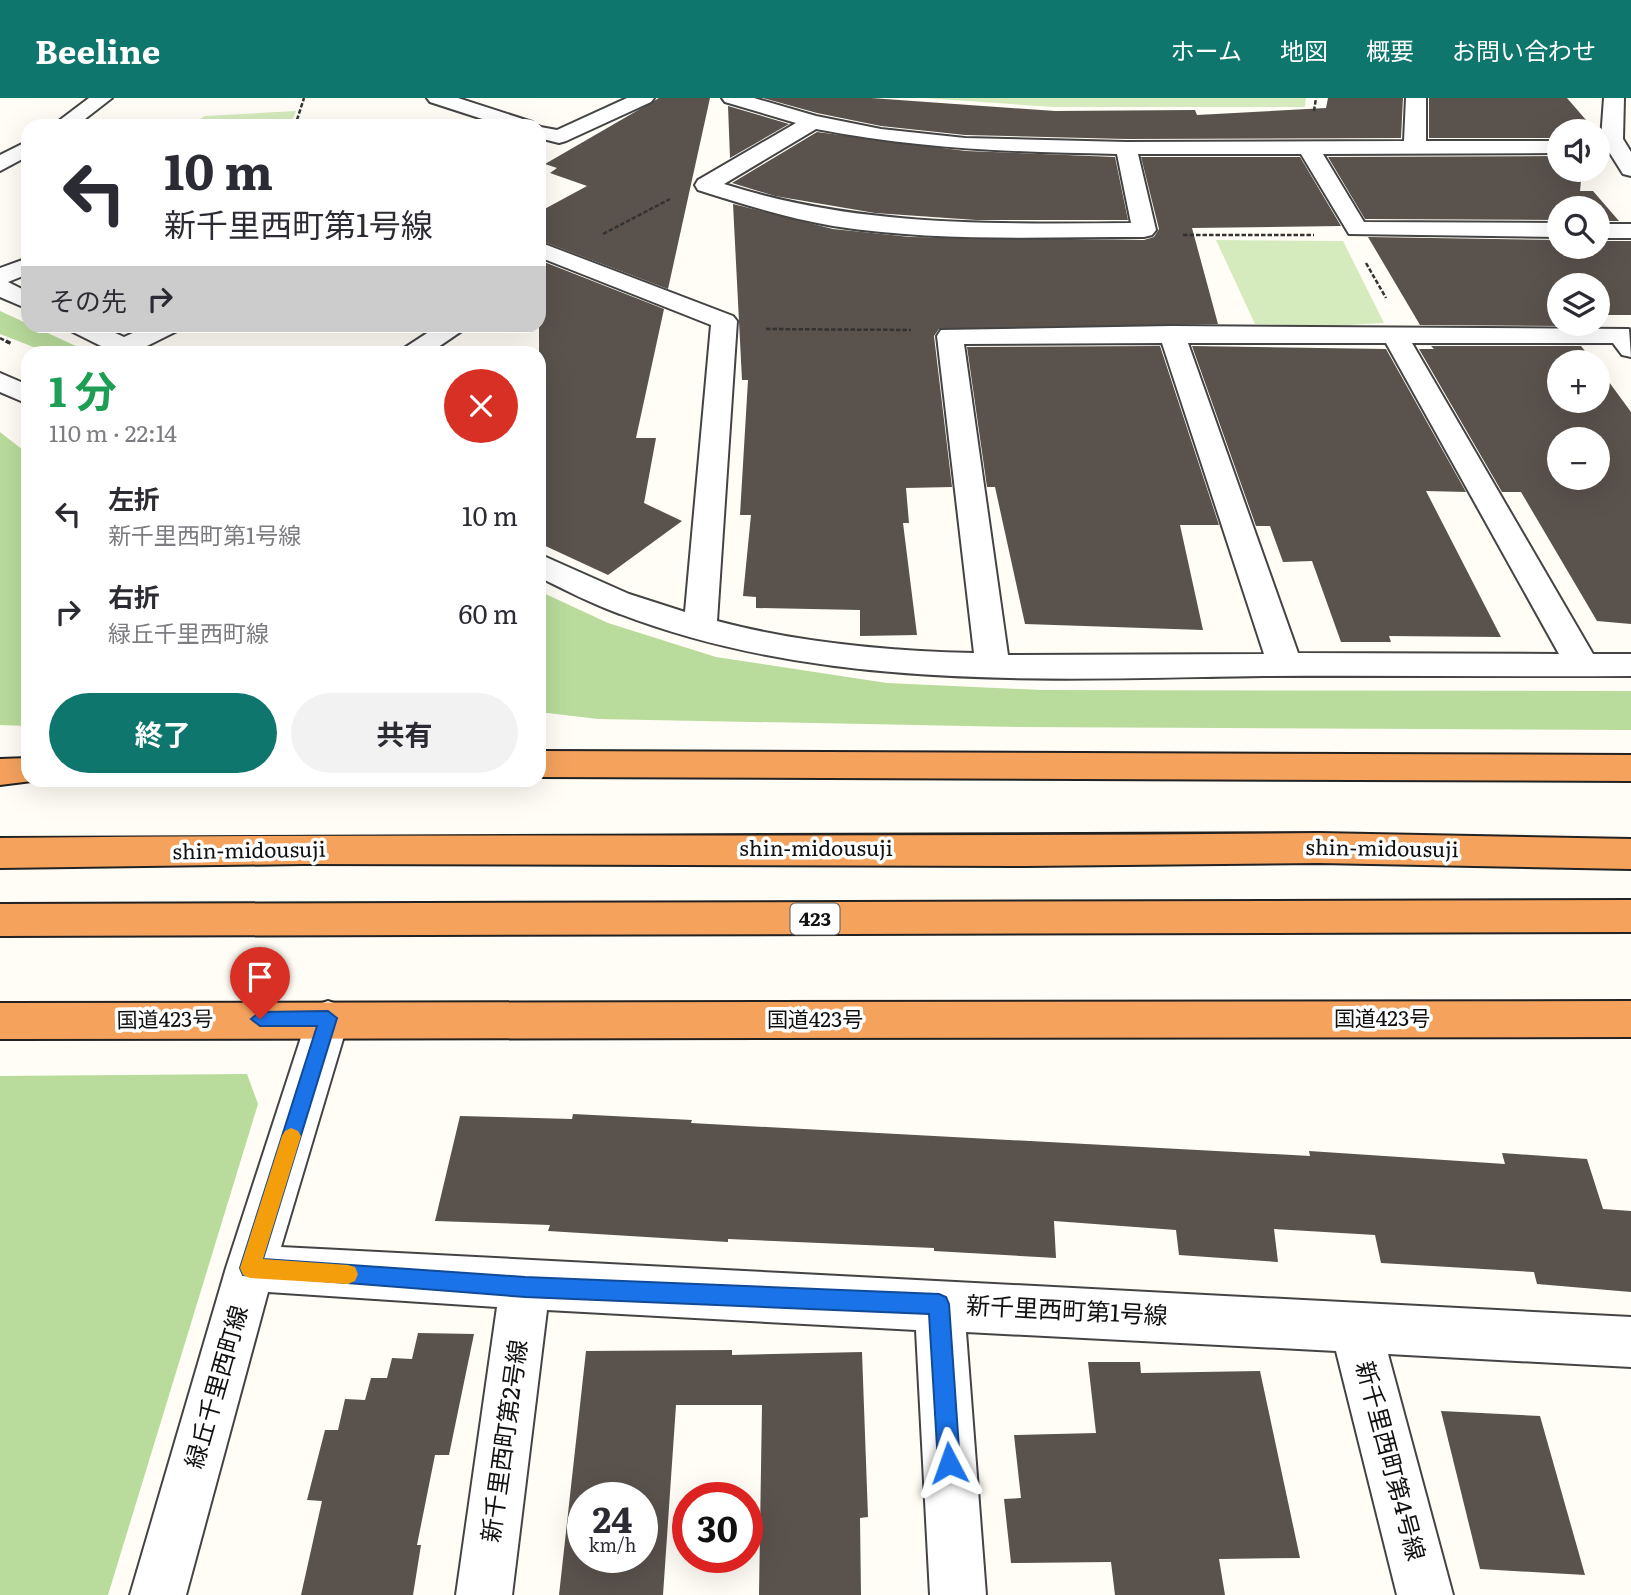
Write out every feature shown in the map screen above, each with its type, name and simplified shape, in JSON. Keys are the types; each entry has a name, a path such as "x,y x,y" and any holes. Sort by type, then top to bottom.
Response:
{"highway":[{"path":"546,764 1631,768"},
{"path":"0,772 21,771"},
{"name":"shin-midousuji","path":"0,853 303,849 1025,851 1319,848 1628,852"},
{"name":"423","path":"0,920 1631,916"},
{"name":"国道423号","path":"0,1021 328,1018 1631,1019"}],"street":[{"path":"72,119 102,98"},
{"path":"438,98 503,119"},
{"path":"546,133 559,137 644,98"},
{"path":"732,98 813,122 881,135 965,144 1126,148 1547,146"},
{"path":"1415,146 1416,98"},
{"path":"1610,122 1614,98"},
{"path":"706,185 813,122"},
{"path":"1307,146 1353,232 1547,230"},
{"path":"706,185 767,204 835,219 922,228 1144,230 1126,148"},
{"path":"0,164 21,151"},
{"path":"1610,151 1631,169"},
{"path":"1610,231 1631,231"},
{"path":"546,252 724,321 700,628"},
{"path":"546,273 567,260"},
{"path":"0,277 21,268"},
{"path":"0,288 21,298"},
{"path":"95,333 123,346"},
{"path":"138,346 158,333"},
{"path":"422,346 444,333"},
{"path":"1172,334 1285,665"},
{"path":"1394,335 1583,666"},
{"path":"992,664 950,336 1620,335 1631,349"},
{"path":"0,381 21,392"},
{"path":"546,567 627,606 700,628 839,655 992,664 1631,665"},
{"name":"緑丘千里西町線","path":"158,1595 250,1268 328,1018"},
{"name":"新千里西町第1号線","path":"250,1268 525,1287 939,1304 1631,1342"},
{"name":"新千里西町第2号線","path":"484,1595 525,1287"},
{"path":"939,1304 958,1595"},
{"name":"新千里西町第4号線","path":"1354,1327 1425,1595"}],"path":[{"path":"297,119 304,98"},
{"path":"567,260 573,250 688,189 706,185"},
{"path":"1144,230 1175,235 1353,232 1401,324 1394,335"},
{"path":"723,329 929,330 950,336"}],"green space":[{"path":"924,98 1306,98 1305,107 1053,107"},
{"path":"296,111 293,119 200,119 205,116"},
{"path":"1216,240 1343,241 1384,323 1331,326 1255,324"},
{"path":"0,311 21,321 21,333 48,333 76,346 31,346 0,334"},
{"path":"0,432 21,448 21,726 0,725"},
{"path":"546,594 608,623 716,657 887,683 1041,690 1631,691 1631,730 1019,727 598,719 546,713"},
{"path":"247,1074 258,1104 108,1595 0,1595 0,1076"}],"building":[{"path":"659,98 710,98 668,289 546,243 546,208 587,186 550,173 557,168 546,163"},
{"path":"763,98 871,98 1055,111 1195,110 1197,115 1326,108 1328,98 1403,98 1401,138 1126,139 965,135 881,126 817,113"},
{"path":"1429,98 1567,98 1585,119 1547,119 1547,138 1429,138"},
{"path":"728,106 789,124 730,158"},
{"path":"817,132 966,151 1115,157 1128,220 976,220 875,213 775,196 732,183"},
{"path":"1547,156 1547,182 1581,182 1580,191 1593,191 1597,196 1547,196 1547,220 1365,219 1328,157"},
{"path":"1141,157 1300,157 1341,226 1192,228 1218,324 939,329 934,336 952,487 906,488 909,523 903,523 917,635 860,636 860,610 756,608 756,597 743,596 751,515 740,515 748,380 742,380 733,204 833,229 910,237 1144,240 1154,237 1159,229"},
{"path":"1610,211 1619,221 1610,221"},
{"path":"1368,237 1547,240 1547,259 1610,259 1610,241 1631,241 1631,315 1610,315 1610,273 1547,273 1547,326 1420,325"},
{"path":"546,263 664,309 636,438 656,438 644,503 682,521 608,575 546,546 546,346 539,346 539,333 546,333"},
{"path":"1160,346 1219,525 1180,525 1203,630 1025,624 995,487 987,487 967,347"},
{"path":"1192,346 1386,349 1466,492 1426,491 1501,637 1389,636 1391,642 1341,642 1312,561 1283,562 1270,526 1256,526"},
{"path":"1431,346 1581,346 1584,350 1547,350 1547,413 1610,413 1610,383 1631,412 1631,624 1597,621 1521,492 1502,492 1419,349 1434,349"},
{"path":"573,1114 692,1120 691,1123 1310,1156 1309,1151 1505,1164 1502,1153 1587,1159 1603,1209 1631,1211 1631,1292 1537,1284 1534,1272 1381,1263 1375,1235 1274,1229 1278,1262 1179,1255 1176,1230 1054,1221 1056,1258 934,1251 934,1248 728,1239 728,1242 548,1231 550,1225 435,1221 460,1116 572,1119"},
{"path":"418,1333 474,1334 449,1455 435,1455 417,1545 421,1545 413,1595 301,1595 322,1501 307,1500 325,1430 338,1430 345,1399 365,1400 371,1378 387,1378 392,1358 412,1359"},
{"path":"732,1350 732,1355 862,1352 868,1517 860,1518 861,1595 759,1595 759,1573 763,1573 762,1405 676,1405 663,1595 559,1595 567,1523 567,1573 658,1573 658,1482 572,1482 586,1351"},
{"path":"1088,1362 1140,1362 1141,1373 1260,1371 1300,1558 1219,1559 1225,1595 1115,1595 1111,1562 1011,1563 1004,1499 1021,1498 1014,1435 1096,1433"},
{"path":"1441,1411 1540,1416 1585,1575 1480,1569"}],"slow traffic":[{"path":"291,1136 250,1268 348,1274"}],"route":[{"path":"260,1019 328,1018 250,1268 525,1287 939,1304 949,1463"}]}
